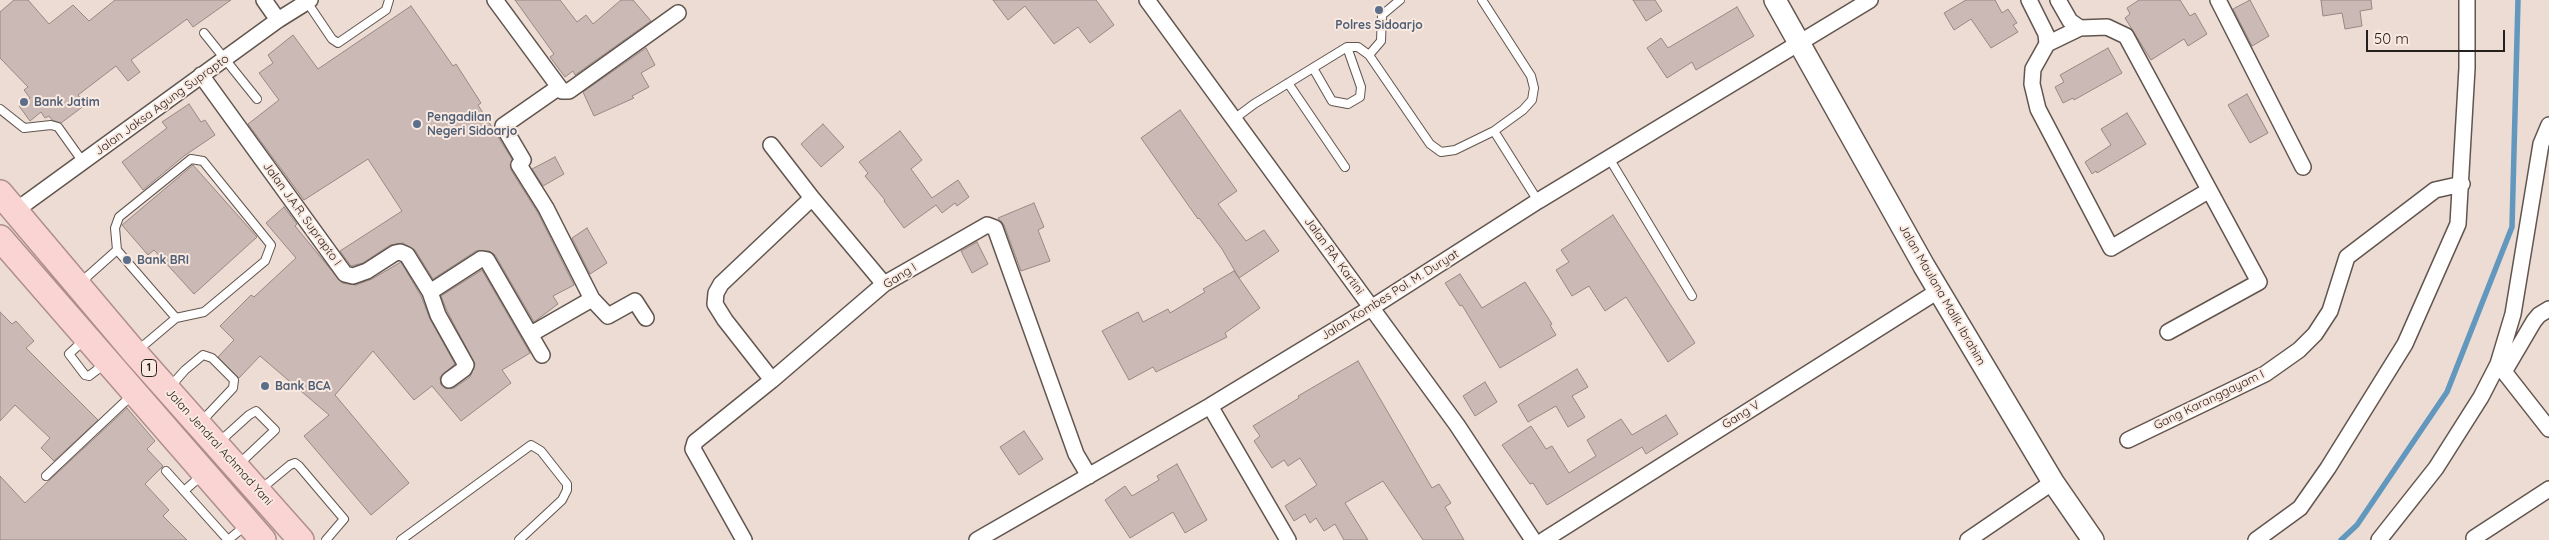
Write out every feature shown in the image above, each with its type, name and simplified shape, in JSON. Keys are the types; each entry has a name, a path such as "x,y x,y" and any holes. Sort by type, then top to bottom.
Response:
{"highway":[{"name":"Jalan Jendral Achmad Yani","path":"8,202 168,390 301,540"},
{"name":"1","path":"0,238 205,473 255,534"}],"main road":[{"name":"Jalan Maulana Malik Ibrahim","path":"1775,0 1938,291 2053,482 2093,540"}],"street":[{"path":"264,0 278,20"},
{"path":"495,0 562,91 569,91 678,13"},
{"name":"Jalan RA. Kartini","path":"1147,0 1457,425 1533,540"},
{"name":"Jalan Kombes Pol. M. Duryat","path":"977,540 1210,406 1371,308 1538,201 1870,0"},
{"path":"2030,0 2046,34 2047,44"},
{"path":"2058,0 2070,21 2080,28"},
{"path":"2218,0 2303,167"},
{"path":"2256,540 2300,508 2328,468 2405,344 2458,224 2462,184 2467,68 2467,0"},
{"name":"Jalan Jaksa Agung Suprapto","path":"8,202 83,162 278,20 308,1"},
{"path":"2168,332 2259,282 2208,191 2126,36 2107,28 2080,28 2047,44 2033,69 2032,84 2038,109 2111,248 2208,191"},
{"name":"Jalan J.A.R. Suprapto I","path":"201,76 345,274 353,276 366,272 400,252 407,255 430,292 438,315 466,365 464,369 450,380"},
{"path":"559,87 503,126 523,160 519,164 546,208 592,299 608,320 634,301 646,318"},
{"path":"2501,368 2513,314 2541,144 2549,125"},
{"path":"771,145 812,198 884,284"},
{"name":"Gang Karanggayam I","path":"2128,440 2265,374 2299,350 2315,334 2330,311 2347,257 2435,190 2462,184"},
{"path":"772,380 725,320 715,304 716,293 721,284 812,198"},
{"name":"Gang I","path":"744,540 693,446 884,284 987,225 995,228 1076,454 1089,476"},
{"path":"430,292 481,259 487,260 542,355"},
{"name":"Gang V","path":"1544,540 1938,291"},
{"path":"531,334 592,299"},
{"path":"2379,540 2436,468 2481,397 2534,321 2539,315 2549,309"},
{"path":"2501,368 2549,429"},
{"path":"1210,406 1288,540"},
{"path":"1968,540 2053,482"},
{"path":"2474,538 2549,489"}],"lane":[{"path":"308,1 332,39 338,43 386,10 389,0"},
{"path":"1369,55 1381,41 1382,15 1400,0"},
{"path":"1234,119 1347,47 1358,47 1369,55 1430,144 1442,152 1455,150 1494,131 1523,110 1532,100 1534,88 1531,76 1482,0"},
{"path":"204,33 257,99"},
{"path":"1312,68 1332,101 1348,104 1360,97 1361,87 1347,47"},
{"path":"1288,83 1345,167"},
{"path":"0,109 24,128 51,125 62,129 83,162"},
{"path":"1494,131 1538,201"},
{"path":"1609,158 1692,296"},
{"path":"136,353 176,318 204,312 265,261 271,245 202,161 190,159 119,217 115,228 117,250 176,318"},
{"path":"78,284 117,250"},
{"path":"168,390 185,370 204,355 212,358 234,380 233,388 199,424"},
{"path":"46,476 134,393"},
{"path":"216,444 256,411 275,430 236,467"},
{"path":"401,540 531,445 541,451 567,484 567,490 562,500 519,540"},
{"path":"259,492 290,465 294,463 299,466 344,519 326,540"},
{"path":"166,471 228,540 255,534"},
{"path":"184,491 205,473"}],"building":[{"path":"14,0 28,0 49,24 73,5 89,21 115,0 231,0 193,27 187,19 131,60 140,72 128,81 116,66 78,95 85,105 61,123 52,120 49,116 45,118 41,112 30,121 19,106 30,98 24,90 28,87 0,58 0,12"},
{"path":"515,0 560,0 577,22 586,15 593,24 621,0 633,0 651,21 575,75 573,71 565,77 550,57 554,54"},
{"path":"993,0 1096,0 1114,25 1090,43 1078,27 1054,44 1025,6 1008,20"},
{"path":"1633,0 1655,0 1662,11 1646,21"},
{"path":"1966,0 1995,0 2002,13 2008,9 2017,23 2013,25 2018,32 1991,48 1971,19 1954,30 1944,13"},
{"path":"2139,0 2180,0 2190,16 2195,13 2207,34 2188,46 2184,39 2151,60 2125,18 2130,14 2127,8"},
{"path":"2250,0 2269,36 2252,46 2233,9"},
{"path":"2321,0 2371,0 2372,9 2360,11 2362,26 2345,29 2342,13 2323,16"},
{"name":"Pengadilan Negeri Sidoarjo","path":"411,6 453,66 456,64 481,103 478,105 512,159 511,170 538,213 574,285 553,296 558,304 534,322 495,255 489,251 476,251 433,279 415,250 403,243 390,245 363,263 351,266 340,251 402,211 368,159 304,200 248,124 279,100 259,73 273,63 268,55 293,35 318,69"},
{"path":"1737,7 1754,36 1696,70 1692,62 1667,78 1647,48 1661,38 1668,48"},
{"path":"646,48 655,65 641,73 649,87 632,96 634,98 594,116 583,92"},
{"path":"2108,48 2122,73 2074,100 2073,98 2063,103 2055,87 2064,82 2060,75"},
{"path":"2247,94 2268,133 2250,143 2228,105"},
{"path":"189,104 201,122 205,120 215,135 184,156 143,190 122,162 167,128 162,122"},
{"path":"1180,110 1237,191 1218,204 1246,241 1264,230 1279,251 1239,278 1222,249 1198,219 1141,138"},
{"path":"2127,113 2146,144 2097,173 2096,171 2092,174 2085,162 2111,145 2101,129"},
{"path":"823,124 844,147 821,167 801,144"},
{"path":"900,131 922,160 911,169 932,198 958,180 969,197 957,206 955,203 942,213 936,205 904,228 885,200 865,176 868,173 859,162"},
{"path":"555,157 564,174 543,186 532,169"},
{"path":"193,165 257,237 194,294 154,250 148,255 122,225"},
{"path":"1034,203 1044,227 1038,230 1050,261 1021,271 1004,225 998,218"},
{"path":"284,207 297,224 295,226 342,283 356,285 372,279 401,262 421,296 430,319 455,364 440,377 441,385 445,388 454,388 470,377 475,364 441,296 482,270 530,353 502,370 511,383 461,421 432,386 414,400 373,351 335,395 409,483 371,515 304,436 329,415 260,356 239,378 218,357 234,340 220,326 251,295 254,297 296,258 266,223"},
{"path":"1613,215 1695,343 1668,362 1626,297 1605,311 1589,286 1572,296 1556,270 1569,262 1561,250"},
{"path":"587,228 607,263 590,274 572,238"},
{"path":"977,242 988,264 972,273 961,251"},
{"path":"1234,271 1260,308 1225,333 1227,337 1156,372 1153,367 1129,380 1102,331 1138,312 1143,322 1168,309 1170,313 1205,292 1203,289"},
{"path":"1460,274 1482,308 1525,282 1552,324 1550,325 1556,335 1500,368 1462,305 1460,306 1445,283"},
{"path":"0,312 12,324 16,321 34,341 26,348 98,420 54,461 41,448 50,438 15,405 0,421"},
{"path":"1358,361 1432,488 1439,484 1451,503 1445,507 1464,540 1423,540 1383,481 1345,503 1368,540 1344,540 1335,524 1324,531 1316,518 1310,523 1305,514 1294,521 1285,506 1317,485 1300,458 1288,466 1284,460 1272,468 1254,441 1260,436 1253,426 1299,398 1298,396"},
{"path":"1577,369 1588,387 1572,396 1585,417 1568,427 1556,406 1528,422 1518,405"},
{"path":"1485,382 1497,402 1475,416 1463,396"},
{"path":"127,408 155,441 147,449 163,466 145,484 169,510 163,516 187,540 0,540 0,476 25,503"},
{"path":"1666,415 1678,434 1646,454 1642,447 1547,505 1533,483 1530,484 1502,445 1531,426 1546,449 1552,446 1569,473 1596,456 1587,440 1621,419 1632,435"},
{"path":"1024,431 1043,459 1019,475 1000,447"},
{"path":"1177,464 1207,520 1185,533 1173,512 1130,538 1105,500 1125,486 1132,496 1159,480 1157,476"}],"waterway":[{"path":"2341,540 2357,525 2447,392 2512,227 2518,0"}],"place":[{"name":"Polres Sidoarjo","path":"1379,10"},
{"name":"Bank Jatim","path":"24,102"},
{"name":"Pengadilan Negeri Sidoarjo","path":"417,124"},
{"name":"Bank BRI","path":"127,260"},
{"name":"Bank BCA","path":"265,386"}]}
